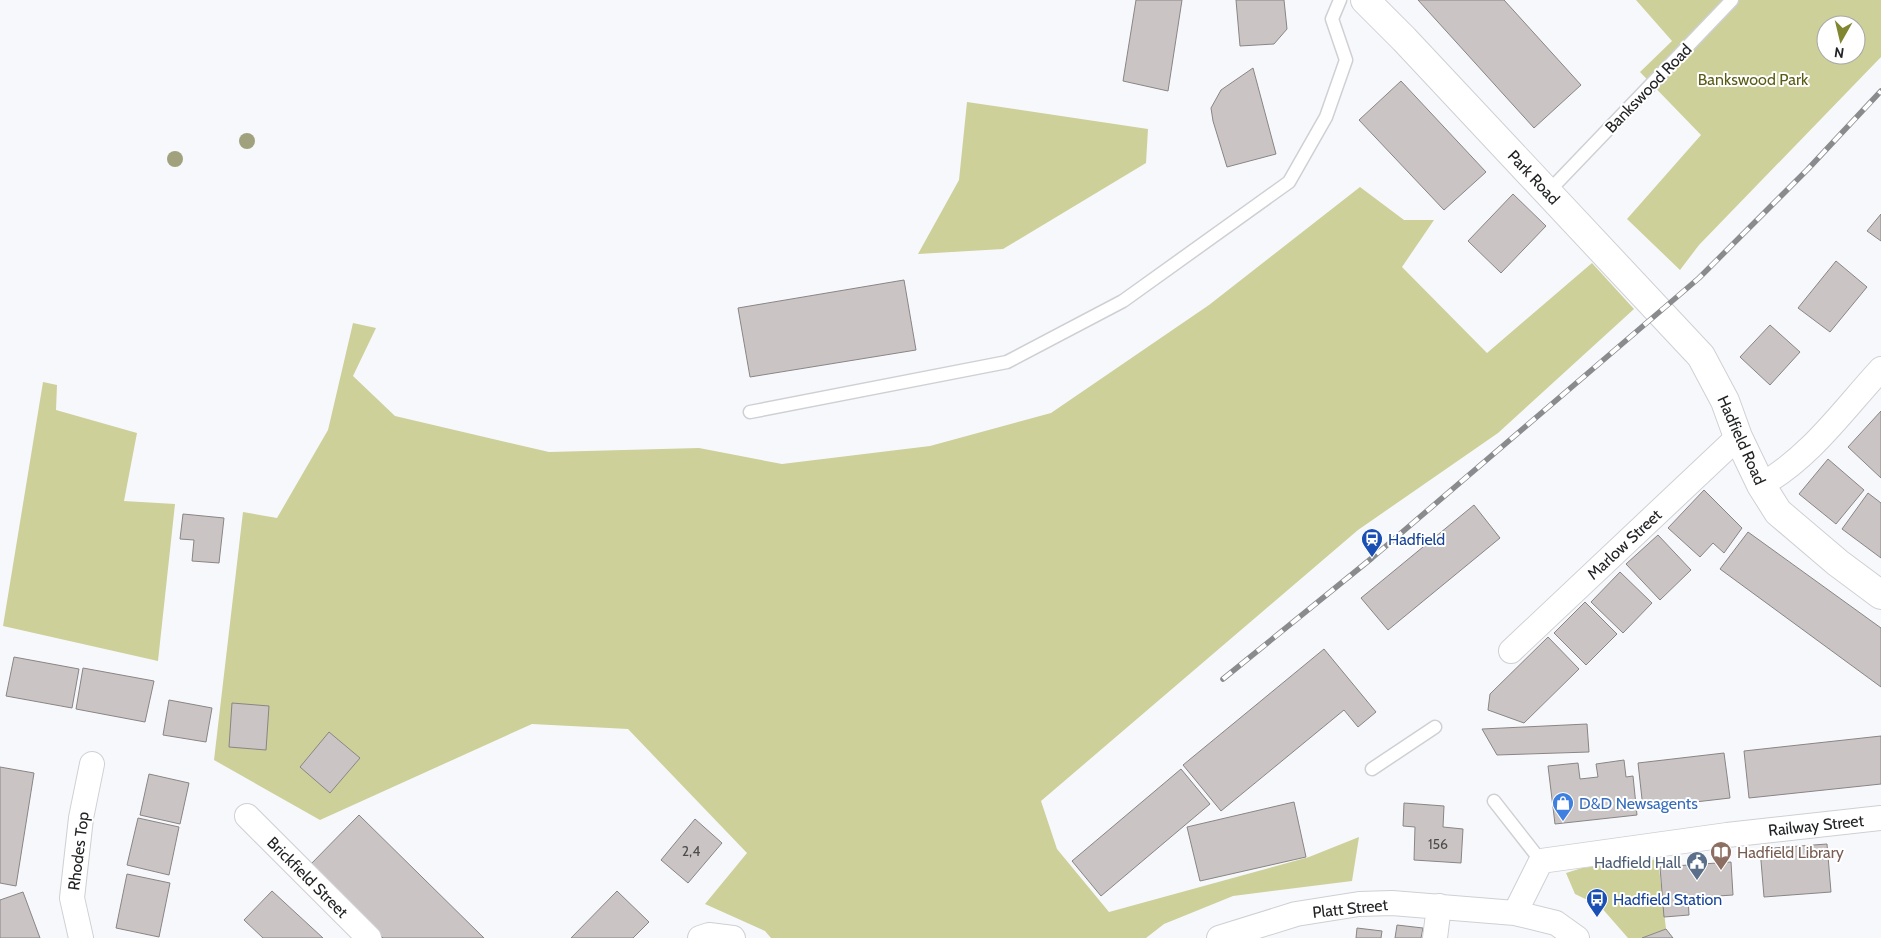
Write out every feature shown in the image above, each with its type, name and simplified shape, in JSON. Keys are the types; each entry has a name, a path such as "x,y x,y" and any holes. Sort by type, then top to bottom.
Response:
{"street":[{"name":"Park Road","path":"1365,0 1556,184 1604,254 1701,356"},
{"name":"Hadfield Road","path":"1701,356 1725,401 1738,437 1761,485 1778,512 1838,563 1881,595"},
{"path":"1761,485 1778,476 1819,438 1881,369"},
{"name":"Marlow Street","path":"1511,651 1738,437"},
{"name":"Rhodes Top","path":"81,938 72,898 81,818 92,764"},
{"name":"Brickfield Street","path":"247,816 369,938"},
{"name":"Railway Street","path":"1541,861 1727,835 1881,818"},
{"path":"1516,913 1541,861"},
{"name":"Platt Street","path":"1219,938 1296,914 1359,904 1392,903 1516,913 1556,923 1578,938"},
{"path":"1435,938 1439,906"},
{"path":"700,938 709,936 733,938"}],"lane":[{"path":"750,412 1006,362 1123,301 1289,182 1326,117 1346,60 1332,19 1340,0"},
{"name":"Bankswood Road","path":"1556,184 1732,0"},
{"path":"1372,769 1435,727"},
{"path":"1494,802 1541,861"}],"green space":[{"name":"Bankswood Park","path":"1636,0 1881,0 1881,57 1699,245 1680,270 1627,219 1701,135 1640,72 1672,41"},
{"path":"967,102 1148,129 1146,163 1003,249 918,254 959,180"},
{"path":"1360,187 1404,220 1434,220 1402,267 1487,353 1592,263 1634,309 1498,433 1358,530 1041,801 1057,849 1109,912 1309,857 1359,837 1352,881 1233,896 1164,924 1146,938 771,938 765,931 705,904 747,853 628,729 532,724 320,820 214,760 243,512 277,518 328,430 353,323 376,328 353,376 395,416 549,452 699,448 782,464 930,446 1051,413 1209,305"},
{"path":"43,382 57,385 56,410 137,433 124,501 175,504 158,661 3,626"},
{"path":"1658,859 1666,929 1642,938 1628,938 1600,906 1575,894 1566,873 1582,868"}],"building":[{"path":"1136,0 1182,0 1168,91 1123,81"},
{"path":"1236,0 1284,0 1287,29 1274,44 1240,46"},
{"path":"1418,0 1504,0 1581,85 1534,128"},
{"path":"1253,68 1276,154 1227,167 1211,108 1221,90"},
{"path":"1401,81 1486,172 1444,210 1359,120"},
{"path":"1513,194 1546,226 1501,273 1468,241"},
{"path":"1881,214 1881,241 1867,231"},
{"path":"1836,261 1867,287 1830,332 1798,308"},
{"path":"904,280 916,350 750,377 738,308"},
{"path":"1770,325 1800,352 1770,385 1740,357"},
{"path":"1881,411 1881,478 1848,447"},
{"path":"1828,459 1864,490 1836,524 1799,494"},
{"path":"1704,490 1742,528 1724,553 1713,543 1700,557 1668,528"},
{"path":"1868,493 1881,503 1881,558 1842,529"},
{"path":"1474,505 1500,538 1388,630 1361,598"},
{"path":"183,514 224,518 219,563 192,561 194,540 180,539"},
{"path":"1748,532 1881,628 1881,687 1720,569"},
{"path":"1658,535 1691,570 1660,600 1626,564"},
{"path":"1620,572 1652,603 1623,633 1591,602"},
{"path":"1585,602 1617,634 1586,665 1554,633"},
{"path":"1548,637 1579,669 1524,723 1488,710 1490,694"},
{"path":"1324,649 1376,712 1358,727 1344,710 1221,811 1183,765"},
{"path":"14,657 79,669 72,708 6,696"},
{"path":"83,668 154,681 145,722 76,709"},
{"path":"169,700 212,708 206,742 163,735"},
{"path":"232,703 269,706 266,750 229,747"},
{"path":"1587,724 1589,752 1497,755 1482,729"},
{"path":"329,732 360,758 330,793 300,767"},
{"path":"1881,736 1881,784 1749,798 1744,751"},
{"path":"1724,753 1730,798 1643,808 1638,763"},
{"path":"1624,760 1626,777 1633,776 1637,815 1555,824 1548,766 1578,763 1580,779 1598,777 1596,764"},
{"path":"0,767 34,773 16,886 0,883"},
{"path":"1181,769 1210,804 1101,896 1072,861"},
{"path":"149,774 189,783 180,824 140,815"},
{"path":"1294,802 1306,857 1200,881 1187,827"},
{"path":"1404,803 1444,806 1443,827 1463,829 1461,863 1414,860 1415,827 1403,826"},
{"path":"359,815 484,938 383,938 310,865"},
{"path":"138,818 179,827 169,875 127,865"},
{"path":"695,819 722,843 688,883 661,860"},
{"path":"1827,844 1831,892 1764,897 1760,849"},
{"name":"Hadfield Hall","path":"1731,862 1733,895 1688,898 1689,915 1664,917 1660,867"},
{"path":"127,874 170,883 159,937 116,928"},
{"path":"272,891 323,938 263,938 244,920"},
{"path":"617,891 649,922 633,938 571,938"},
{"path":"23,892 40,938 0,938 0,900"},
{"path":"1397,925 1423,928 1421,938 1395,938"},
{"path":"1357,928 1382,931 1381,938 1356,938"},
{"path":"1666,929 1673,938 1642,938"}],"railway":[{"path":"1223,679 1372,558 1699,278 1808,169 1881,91"}],"place":[{"name":"Hadfield","path":"1372,558"},
{"name":"D&D Newsagents","path":"1563,822"},
{"name":"Hadfield Library","path":"1721,871"},
{"name":"Hadfield Hall","path":"1697,881"},
{"name":"Hadfield Station","path":"1597,918"}]}
